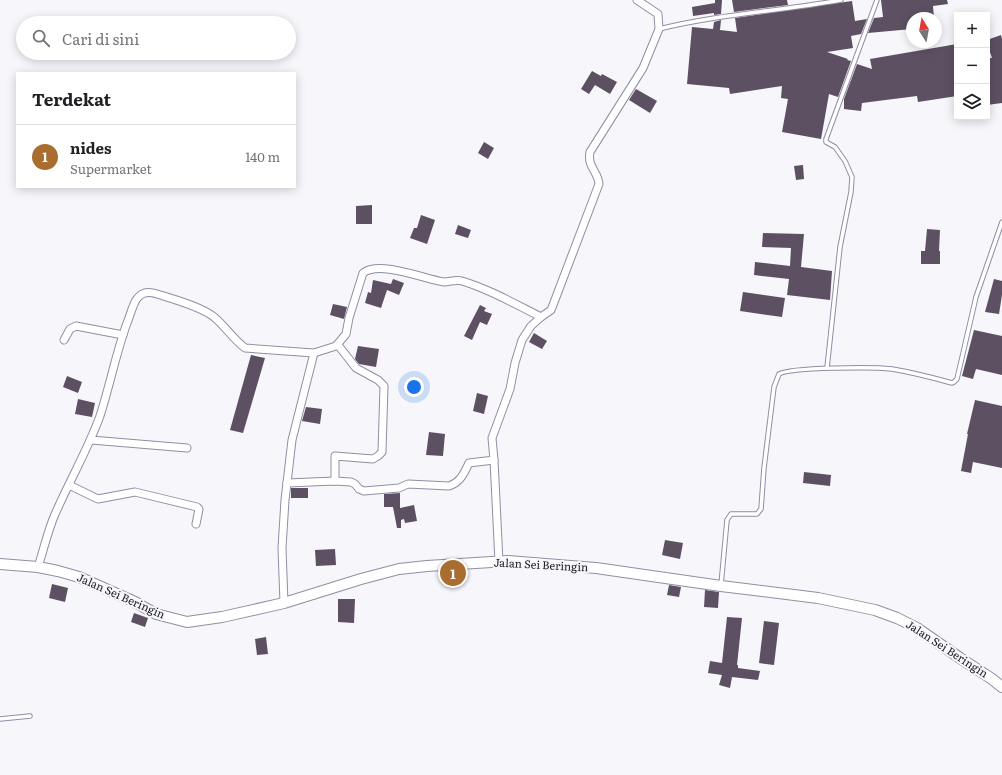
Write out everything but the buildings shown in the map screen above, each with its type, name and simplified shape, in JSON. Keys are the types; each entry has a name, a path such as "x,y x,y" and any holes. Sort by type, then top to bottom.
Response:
{"street":[{"path":"499,562 492,438 510,389 515,363 522,340 531,326 540,317 551,310 599,184 598,176 589,161 590,152 644,68 659,29 658,14 637,0"},
{"path":"38,567 55,513 84,451 91,440 100,414 122,335 137,299 143,293 148,291 206,312 215,318 245,348 314,353 338,345 346,334 349,318 363,273 370,269 391,269 444,282 462,280 540,317"},
{"path":"64,340 70,329 76,326 122,335"},
{"path":"335,481 335,456 373,459 382,452 384,386 378,380 356,368 338,345"},
{"path":"284,603 282,548 292,440 314,353"},
{"path":"91,440 187,448"},
{"path":"288,483 335,481 351,482 359,489 364,491 399,488 408,484 449,486 454,484 465,474 469,463 474,461 494,460"},
{"path":"69,485 98,499 135,492 197,507 199,509 196,524"},
{"name":"Jalan Sei Beringin","path":"0,564 38,567 79,577 127,598 156,614 187,622 222,617 284,603 399,569 499,562 553,564 596,568 818,598 875,610 897,618 917,628 992,678 1002,687"}],"lane":[{"path":"659,29 684,23 817,5 841,0"},
{"path":"827,368 840,247 851,192 852,177 845,162 835,147 826,142 826,139 877,0"},
{"path":"721,586 727,520 731,514 757,514 761,509 764,468 774,387 777,377 783,372 790,370 827,368 892,369 952,383 956,381 976,297 1002,222"},
{"path":"0,719 30,716"}],"place":[{"name":"nides","path":"453,573"}]}
